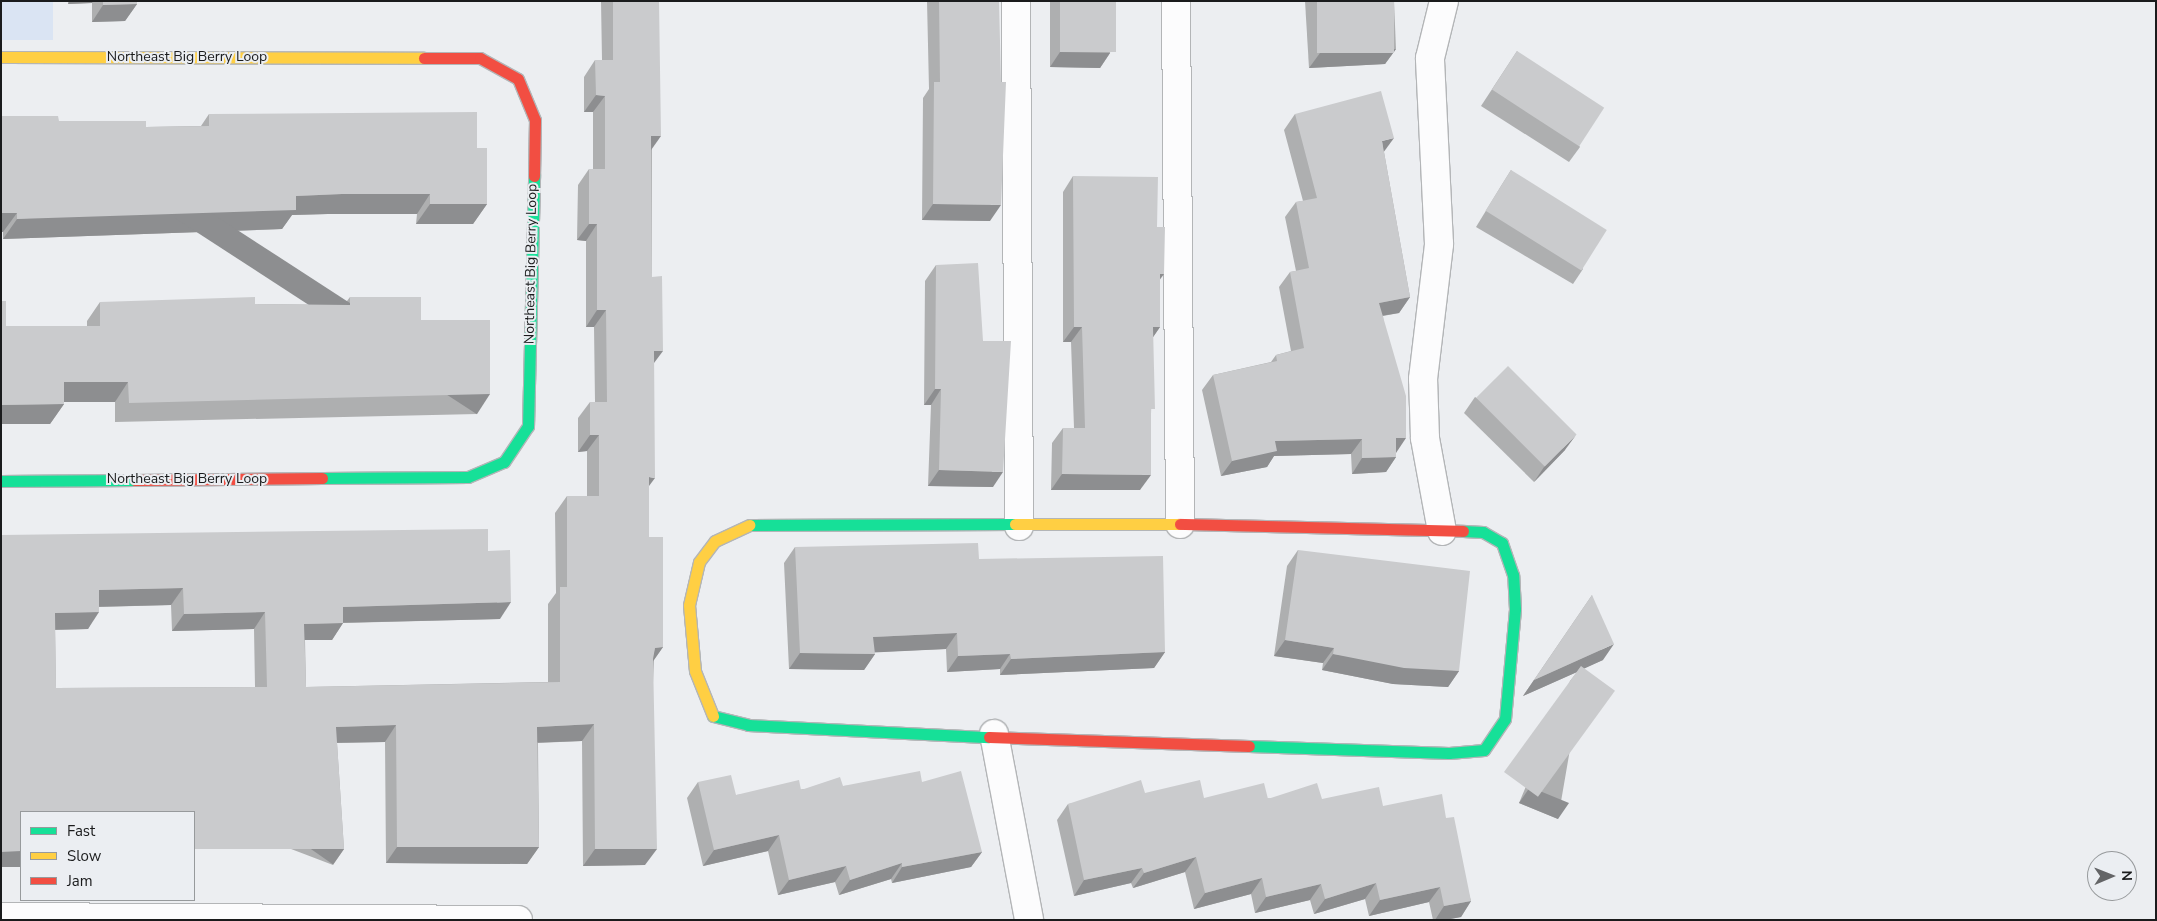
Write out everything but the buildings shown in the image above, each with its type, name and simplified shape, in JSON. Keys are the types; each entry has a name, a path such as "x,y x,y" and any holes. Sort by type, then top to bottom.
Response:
{"street":[{"path":"1016,1 1019,526"},
{"path":"1176,1 1180,524"},
{"path":"1442,531 1425,438 1423,379 1439,244 1430,58 1444,1"},
{"name":"Northeast Big Berry Loop","path":"1,57 480,58 518,79 535,120 528,426 504,462 468,477 1,481"},
{"path":"1180,524 1483,532 1502,543 1513,575 1515,609 1505,719 1484,750 1440,752 748,725 711,715 695,671 689,605 699,562 715,541 744,525 1019,526 1180,524"},
{"path":"994,734 1028,920"},
{"path":"1,917 518,920"}],"shaded area":[{"path":"1,1 53,1 53,40 1,40"}],"traffic: fast":[{"path":"322,478 468,477 504,462 528,426 534,176"},
{"path":"1,481 135,480"},
{"path":"750,525 1015,524"},
{"path":"1249,746 1449,753 1484,750 1505,719 1515,609 1513,575 1502,543 1483,532 1463,531"},
{"path":"713,716 748,725 989,737"}],"traffic: slow":[{"path":"1,57 424,58"},
{"path":"1015,524 1180,524"},
{"path":"713,716 695,671 689,605 699,562 715,541 750,525"}],"traffic: jam":[{"path":"424,58 480,58 518,79 535,120 534,176"},
{"path":"135,480 322,478"},
{"path":"1180,524 1463,531"},
{"path":"989,737 1249,746"}]}
